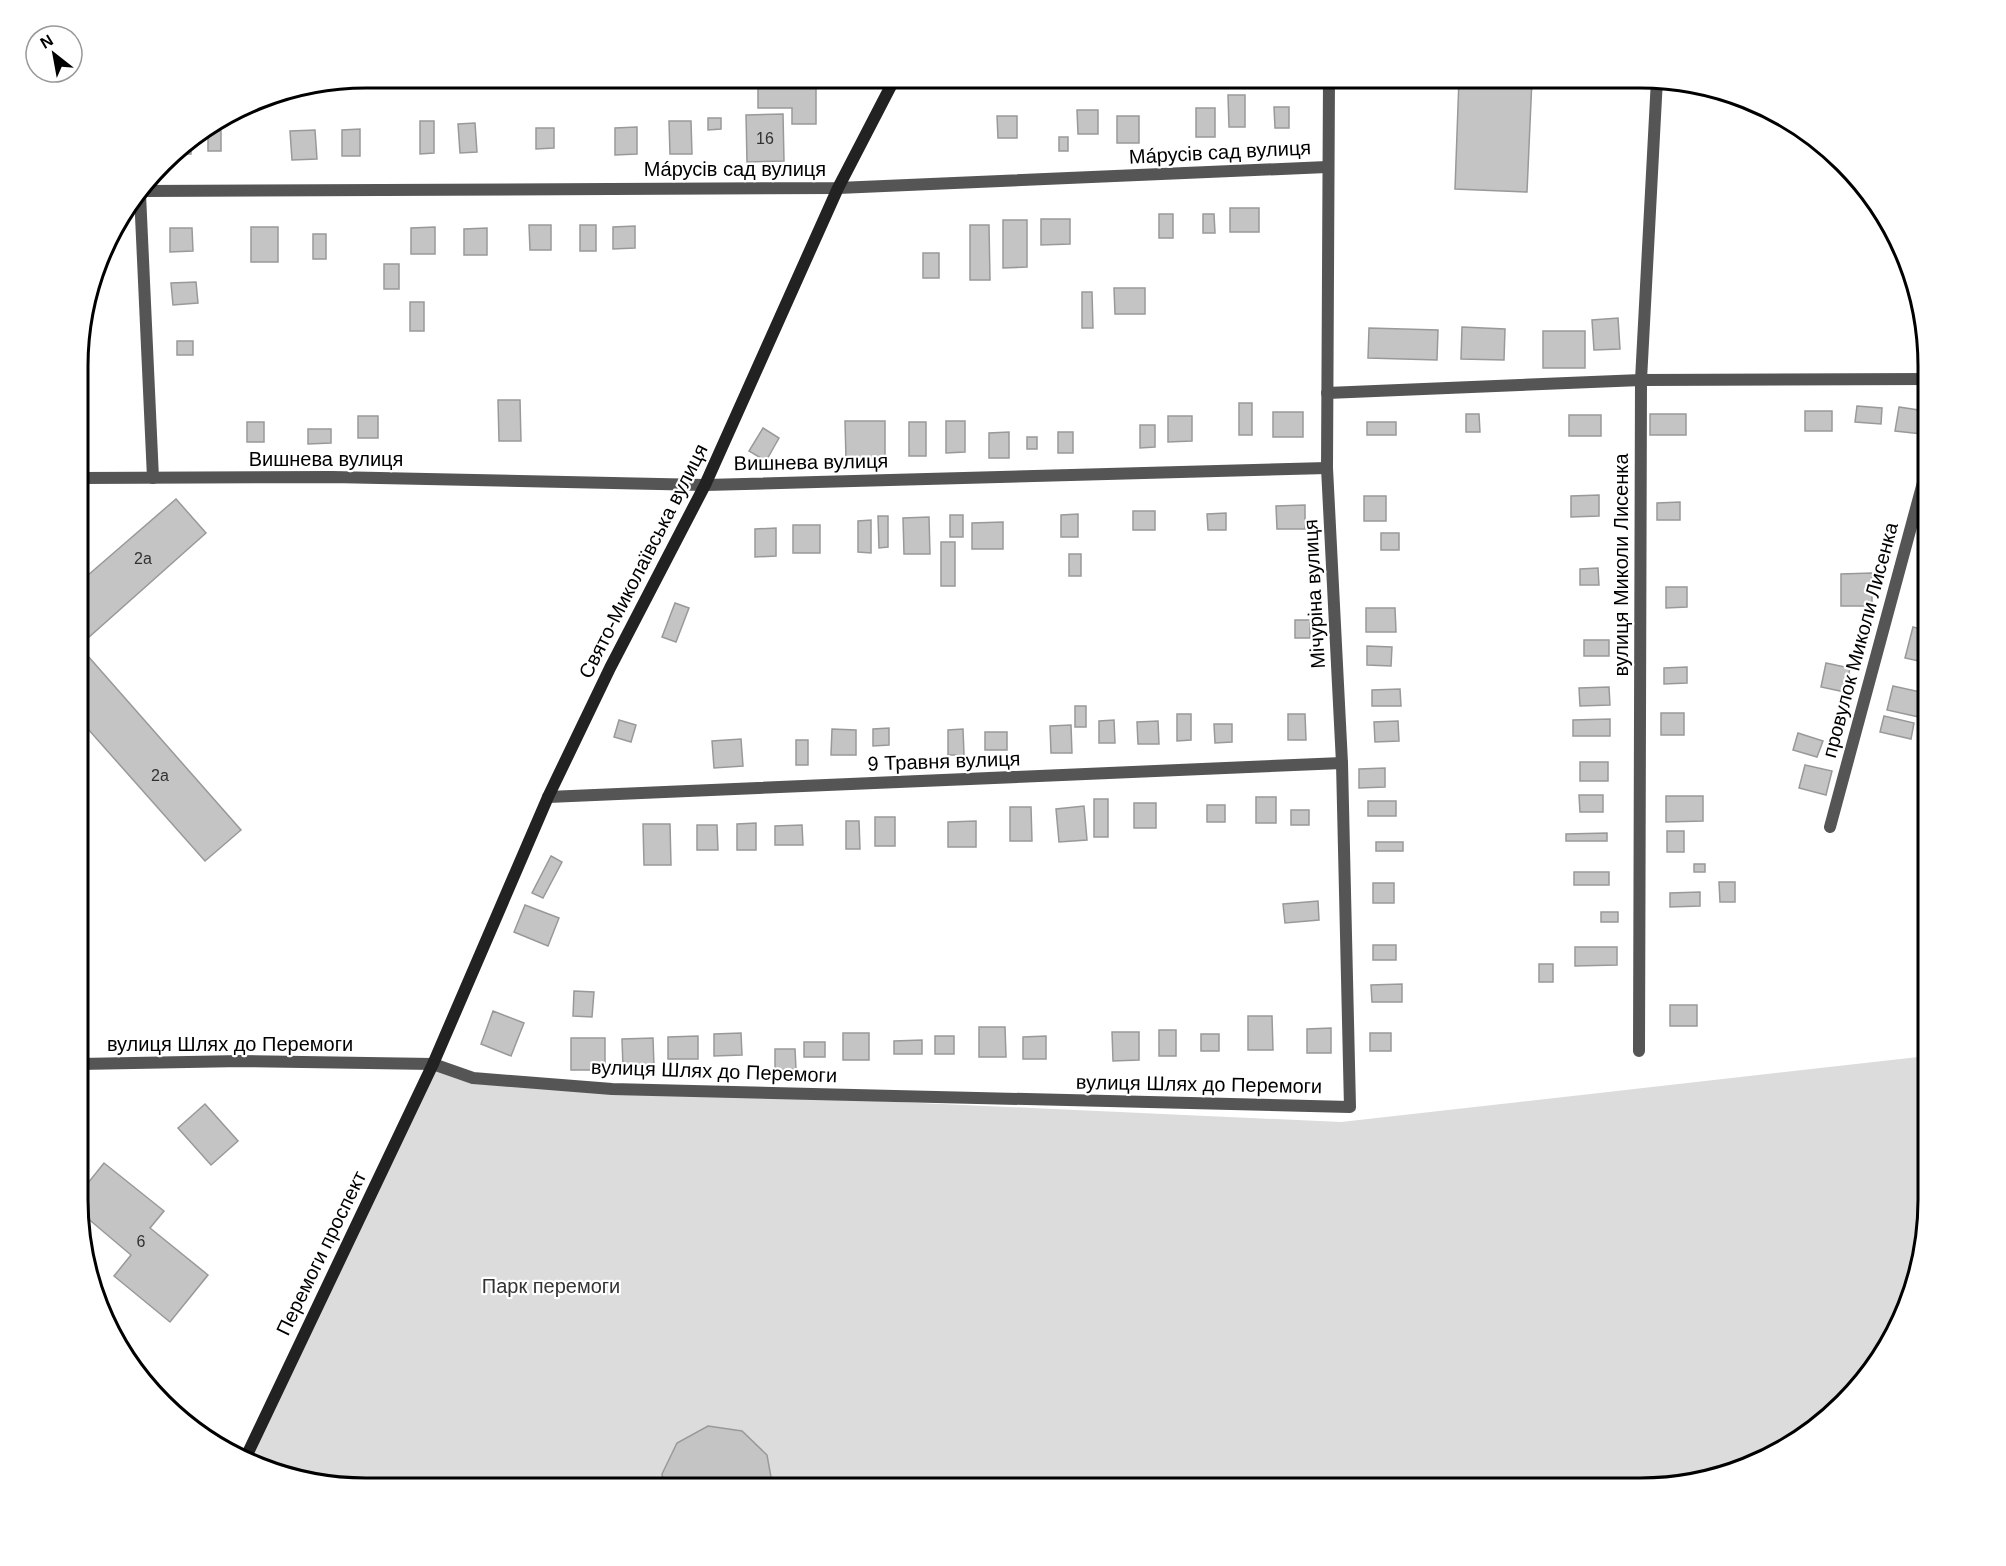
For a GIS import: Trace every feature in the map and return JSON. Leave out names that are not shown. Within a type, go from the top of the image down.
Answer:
[{"type":"street","name":"Свято-Миколаївська вулиця","points":[[433,1064],[548,797],[610,668],[705,485],[838,188],[890,88]]},
{"type":"street","name":"Мічуріна вулиця","points":[[1329,88],[1327,468],[1342,764],[1350,1107]]},
{"type":"street","name":"вулиця Миколи Лисенка","points":[[1639,1051],[1641,380],[1656,89]]},
{"type":"street","name":"Мáрусів сад вулиця","points":[[152,190],[838,188],[1328,166]]},
{"type":"street","points":[[140,205],[153,478]]},
{"type":"street","points":[[1327,393],[1641,380],[1918,379]]},
{"type":"street","name":"Вишнева вулиця","points":[[88,478],[332,477],[705,485],[1327,468]]},
{"type":"street","name":"провулок Миколи Лисенка","points":[[1830,827],[1918,501]]},
{"type":"street","name":"9 Травня вулиця","points":[[548,797],[1342,764]]},
{"type":"street","name":"вулиця Шлях до Перемоги","points":[[88,1064],[242,1061],[433,1064],[473,1078],[612,1089],[1350,1107]]},
{"type":"street","name":"Перемоги проспект","points":[[248,1451],[433,1064]]},
{"type":"green space","name":"Парк перемоги","points":[[1918,1057],[1918,1200],[1915,1236],[1908,1272],[1889,1323],[1871,1354],[1849,1383],[1823,1409],[1794,1431],[1763,1449],[1712,1468],[1658,1477],[366,1478],[330,1475],[294,1468],[249,1451],[433,1064],[473,1078],[612,1089],[1341,1122]]},
{"type":"building","points":[[758,88],[816,88],[816,124],[792,124],[792,108],[758,108]]},
{"type":"building","points":[[1459,88],[1532,88],[1527,192],[1455,189]]},
{"type":"building","points":[[1228,95],[1245,95],[1245,127],[1229,127]]},
{"type":"building","points":[[1274,107],[1289,107],[1289,128],[1275,128]]},
{"type":"building","points":[[1196,108],[1215,108],[1215,137],[1196,137]]},
{"type":"building","points":[[1077,110],[1098,110],[1098,134],[1078,134]]},
{"type":"building","points":[[783,114],[784,161],[747,162],[746,115]]},
{"type":"building","points":[[997,116],[1017,116],[1017,138],[998,138]]},
{"type":"building","points":[[1117,116],[1139,116],[1139,143],[1117,143]]},
{"type":"building","points":[[708,118],[721,118],[721,129],[708,130]]},
{"type":"building","points":[[420,121],[434,121],[434,153],[420,154]]},
{"type":"building","points":[[669,121],[691,121],[692,154],[670,154]]},
{"type":"building","points":[[475,123],[477,152],[460,153],[458,124]]},
{"type":"building","points":[[637,127],[637,154],[615,155],[615,128]]},
{"type":"building","points":[[536,128],[554,128],[554,148],[536,149]]},
{"type":"building","points":[[360,129],[360,156],[342,156],[342,130]]},
{"type":"building","points":[[315,130],[317,159],[292,160],[290,131]]},
{"type":"building","points":[[221,131],[221,151],[208,151],[208,138]]},
{"type":"building","points":[[1059,137],[1068,137],[1068,151],[1059,151]]},
{"type":"building","points":[[1230,208],[1259,208],[1259,232],[1230,232]]},
{"type":"building","points":[[1159,214],[1173,214],[1173,238],[1159,238]]},
{"type":"building","points":[[1203,214],[1214,214],[1215,233],[1203,233]]},
{"type":"building","points":[[1041,219],[1070,219],[1070,244],[1041,245]]},
{"type":"building","points":[[1003,220],[1027,220],[1027,267],[1003,268]]},
{"type":"building","points":[[529,225],[551,225],[551,250],[530,250]]},
{"type":"building","points":[[580,225],[596,225],[596,251],[580,251]]},
{"type":"building","points":[[970,225],[989,225],[990,280],[970,280]]},
{"type":"building","points":[[635,226],[635,248],[613,249],[613,227]]},
{"type":"building","points":[[251,227],[278,227],[278,262],[251,262]]},
{"type":"building","points":[[435,227],[435,254],[411,254],[411,228]]},
{"type":"building","points":[[170,228],[192,228],[193,251],[170,252]]},
{"type":"building","points":[[487,228],[487,255],[464,255],[464,229]]},
{"type":"building","points":[[313,234],[326,234],[326,259],[313,259]]},
{"type":"building","points":[[923,253],[939,253],[939,278],[923,278]]},
{"type":"building","points":[[384,264],[399,264],[399,289],[384,289]]},
{"type":"building","points":[[196,282],[198,303],[173,305],[171,283]]},
{"type":"building","points":[[1114,288],[1145,288],[1145,314],[1115,314]]},
{"type":"building","points":[[1082,292],[1092,292],[1093,328],[1082,328]]},
{"type":"building","points":[[410,302],[424,302],[424,331],[410,331]]},
{"type":"building","points":[[1618,318],[1620,349],[1594,350],[1592,320]]},
{"type":"building","points":[[1462,327],[1505,329],[1504,360],[1461,359]]},
{"type":"building","points":[[1369,328],[1438,330],[1437,360],[1368,358]]},
{"type":"building","points":[[1543,331],[1585,331],[1585,368],[1543,368]]},
{"type":"building","points":[[177,341],[193,341],[193,355],[177,355]]},
{"type":"building","points":[[498,400],[520,400],[521,441],[499,441]]},
{"type":"building","points":[[1239,403],[1252,403],[1252,435],[1239,435]]},
{"type":"building","points":[[1857,406],[1882,408],[1881,424],[1855,422]]},
{"type":"building","points":[[1899,407],[1918,410],[1918,434],[1895,431]]},
{"type":"building","points":[[1805,411],[1832,411],[1832,431],[1805,431]]},
{"type":"building","points":[[1273,412],[1303,412],[1303,437],[1273,437]]},
{"type":"building","points":[[1466,414],[1479,414],[1480,432],[1466,432]]},
{"type":"building","points":[[1650,414],[1686,414],[1686,435],[1650,435]]},
{"type":"building","points":[[1569,415],[1601,415],[1601,436],[1569,436]]},
{"type":"building","points":[[358,416],[378,416],[378,438],[358,438]]},
{"type":"building","points":[[1168,416],[1192,416],[1192,441],[1168,442]]},
{"type":"building","points":[[845,421],[885,421],[885,458],[846,459]]},
{"type":"building","points":[[946,421],[965,421],[965,452],[946,453]]},
{"type":"building","points":[[247,422],[264,422],[264,442],[247,442]]},
{"type":"building","points":[[909,422],[926,422],[926,456],[909,456]]},
{"type":"building","points":[[1367,422],[1396,422],[1396,435],[1367,435]]},
{"type":"building","points":[[1140,425],[1155,425],[1155,447],[1140,448]]},
{"type":"building","points":[[763,428],[779,438],[766,461],[749,451]]},
{"type":"building","points":[[308,429],[331,429],[331,443],[308,444]]},
{"type":"building","points":[[1009,432],[1009,458],[989,458],[989,433]]},
{"type":"building","points":[[1058,432],[1073,432],[1073,453],[1058,453]]},
{"type":"building","points":[[1027,437],[1037,437],[1037,449],[1027,449]]},
{"type":"building","points":[[1599,495],[1599,516],[1571,517],[1571,496]]},
{"type":"building","points":[[1364,496],[1386,496],[1386,521],[1364,521]]},
{"type":"building","points":[[176,499],[206,533],[88,638],[88,575]]},
{"type":"building","points":[[1680,502],[1680,520],[1657,520],[1657,503]]},
{"type":"building","points":[[1305,505],[1305,529],[1277,529],[1276,506]]},
{"type":"building","points":[[1133,511],[1155,511],[1155,530],[1133,530]]},
{"type":"building","points":[[1226,513],[1226,530],[1208,530],[1207,514]]},
{"type":"building","points":[[1078,514],[1078,537],[1061,537],[1061,515]]},
{"type":"building","points":[[950,515],[963,515],[963,537],[950,537]]},
{"type":"building","points":[[878,516],[888,516],[888,547],[879,548]]},
{"type":"building","points":[[929,517],[930,554],[904,554],[903,518]]},
{"type":"building","points":[[871,520],[871,553],[858,552],[858,521]]},
{"type":"building","points":[[1003,522],[1003,549],[972,549],[972,523]]},
{"type":"building","points":[[793,525],[820,525],[820,553],[793,553]]},
{"type":"building","points":[[776,528],[776,556],[755,557],[755,529]]},
{"type":"building","points":[[1381,533],[1399,533],[1399,550],[1381,550]]},
{"type":"building","points":[[941,542],[955,542],[955,586],[941,586]]},
{"type":"building","points":[[1069,554],[1081,554],[1081,576],[1069,576]]},
{"type":"building","points":[[1598,568],[1599,585],[1580,585],[1580,569]]},
{"type":"building","points":[[1872,573],[1872,606],[1841,606],[1841,574]]},
{"type":"building","points":[[1666,587],[1687,587],[1687,607],[1666,608]]},
{"type":"building","points":[[675,603],[689,608],[676,642],[662,637]]},
{"type":"building","points":[[1366,608],[1395,608],[1396,632],[1366,632]]},
{"type":"building","points":[[1295,620],[1310,620],[1310,638],[1295,638]]},
{"type":"building","points":[[1913,627],[1918,628],[1918,661],[1905,658]]},
{"type":"building","points":[[1584,640],[1609,640],[1609,656],[1584,656]]},
{"type":"building","points":[[1367,646],[1392,647],[1391,666],[1367,665]]},
{"type":"building","points":[[88,656],[241,830],[205,861],[88,729]]},
{"type":"building","points":[[1826,663],[1850,668],[1845,692],[1821,687]]},
{"type":"building","points":[[1687,667],[1687,683],[1664,684],[1664,668]]},
{"type":"building","points":[[1893,686],[1918,691],[1918,717],[1887,710]]},
{"type":"building","points":[[1609,687],[1610,705],[1580,706],[1579,688]]},
{"type":"building","points":[[1400,689],[1401,706],[1372,706],[1372,690]]},
{"type":"building","points":[[1075,706],[1086,706],[1086,727],[1075,727]]},
{"type":"building","points":[[1661,713],[1684,713],[1684,735],[1661,735]]},
{"type":"building","points":[[1177,714],[1191,714],[1191,740],[1177,741]]},
{"type":"building","points":[[1288,714],[1305,714],[1306,740],[1288,740]]},
{"type":"building","points":[[1884,716],[1914,723],[1911,739],[1880,732]]},
{"type":"building","points":[[1610,719],[1610,736],[1573,736],[1573,720]]},
{"type":"building","points":[[619,720],[636,725],[631,742],[614,737]]},
{"type":"building","points":[[1114,720],[1115,743],[1099,743],[1099,721]]},
{"type":"building","points":[[1158,721],[1159,744],[1138,744],[1137,722]]},
{"type":"building","points":[[1398,721],[1399,741],[1375,742],[1374,722]]},
{"type":"building","points":[[1214,724],[1232,724],[1232,742],[1215,743]]},
{"type":"building","points":[[1071,725],[1072,753],[1051,753],[1050,726]]},
{"type":"building","points":[[889,728],[889,745],[873,746],[873,729]]},
{"type":"building","points":[[832,729],[856,730],[856,755],[831,755]]},
{"type":"building","points":[[963,729],[964,755],[948,755],[948,730]]},
{"type":"building","points":[[985,732],[1007,732],[1007,750],[985,750]]},
{"type":"building","points":[[1798,733],[1823,741],[1817,757],[1793,750]]},
{"type":"building","points":[[741,739],[743,766],[714,768],[712,741]]},
{"type":"building","points":[[796,740],[808,740],[808,765],[796,765]]},
{"type":"building","points":[[1580,762],[1608,762],[1608,781],[1580,781]]},
{"type":"building","points":[[1805,765],[1832,771],[1826,795],[1799,788]]},
{"type":"building","points":[[1385,768],[1385,787],[1359,788],[1359,769]]},
{"type":"building","points":[[1579,795],[1603,795],[1603,812],[1580,812]]},
{"type":"building","points":[[1666,796],[1703,796],[1703,821],[1666,822]]},
{"type":"building","points":[[1256,797],[1276,797],[1276,823],[1256,823]]},
{"type":"building","points":[[1094,799],[1108,799],[1108,837],[1094,837]]},
{"type":"building","points":[[1368,801],[1396,801],[1396,816],[1368,816]]},
{"type":"building","points":[[1134,803],[1156,803],[1156,828],[1134,828]]},
{"type":"building","points":[[1207,805],[1225,805],[1225,822],[1207,822]]},
{"type":"building","points":[[1084,806],[1087,840],[1059,842],[1056,809]]},
{"type":"building","points":[[1010,807],[1031,807],[1032,841],[1010,841]]},
{"type":"building","points":[[1291,810],[1309,810],[1309,825],[1291,825]]},
{"type":"building","points":[[875,817],[895,817],[895,846],[875,846]]},
{"type":"building","points":[[846,821],[859,821],[860,849],[846,849]]},
{"type":"building","points":[[976,821],[976,847],[948,847],[948,822]]},
{"type":"building","points":[[756,823],[756,850],[737,850],[737,824]]},
{"type":"building","points":[[643,824],[670,824],[671,865],[644,865]]},
{"type":"building","points":[[697,825],[717,825],[718,850],[697,850]]},
{"type":"building","points":[[802,825],[803,845],[775,845],[775,826]]},
{"type":"building","points":[[1667,831],[1684,831],[1684,852],[1667,852]]},
{"type":"building","points":[[1607,833],[1607,841],[1566,841],[1566,834]]},
{"type":"building","points":[[1376,842],[1403,842],[1403,851],[1376,851]]},
{"type":"building","points":[[551,856],[562,862],[543,898],[532,893]]},
{"type":"building","points":[[1694,864],[1705,864],[1705,872],[1694,872]]},
{"type":"building","points":[[1574,872],[1609,872],[1609,885],[1574,885]]},
{"type":"building","points":[[1719,882],[1735,882],[1735,902],[1720,902]]},
{"type":"building","points":[[1373,883],[1394,883],[1394,903],[1373,903]]},
{"type":"building","points":[[1700,892],[1700,906],[1670,907],[1670,893]]},
{"type":"building","points":[[1318,901],[1319,920],[1285,923],[1283,904]]},
{"type":"building","points":[[525,905],[559,918],[548,946],[514,932]]},
{"type":"building","points":[[1601,912],[1618,912],[1618,922],[1601,922]]},
{"type":"building","points":[[1373,945],[1396,945],[1396,960],[1373,960]]},
{"type":"building","points":[[1575,947],[1617,947],[1617,965],[1575,966]]},
{"type":"building","points":[[1539,964],[1553,964],[1553,982],[1539,982]]},
{"type":"building","points":[[1402,984],[1402,1002],[1372,1002],[1371,985]]},
{"type":"building","points":[[574,991],[594,992],[592,1017],[573,1016]]},
{"type":"building","points":[[1670,1005],[1697,1005],[1697,1026],[1670,1026]]},
{"type":"building","points":[[493,1011],[524,1023],[511,1056],[481,1044]]},
{"type":"building","points":[[1248,1016],[1272,1016],[1273,1050],[1248,1050]]},
{"type":"building","points":[[979,1027],[1005,1027],[1006,1057],[979,1057]]},
{"type":"building","points":[[1331,1028],[1331,1053],[1307,1053],[1307,1029]]},
{"type":"building","points":[[1159,1030],[1176,1030],[1176,1056],[1159,1056]]},
{"type":"building","points":[[1112,1032],[1139,1032],[1139,1060],[1113,1061]]},
{"type":"building","points":[[741,1033],[742,1055],[714,1056],[714,1034]]},
{"type":"building","points":[[843,1033],[869,1033],[869,1060],[843,1060]]},
{"type":"building","points":[[1370,1033],[1391,1033],[1391,1051],[1370,1051]]},
{"type":"building","points":[[1201,1034],[1219,1034],[1219,1051],[1201,1051]]},
{"type":"building","points":[[698,1036],[698,1059],[668,1059],[668,1037]]},
{"type":"building","points":[[935,1036],[954,1036],[954,1054],[935,1054]]},
{"type":"building","points":[[1046,1036],[1046,1059],[1023,1059],[1023,1037]]},
{"type":"building","points":[[571,1038],[605,1038],[605,1070],[571,1070]]},
{"type":"building","points":[[653,1038],[654,1066],[623,1067],[622,1039]]},
{"type":"building","points":[[922,1040],[922,1054],[894,1054],[894,1041]]},
{"type":"building","points":[[804,1042],[825,1042],[825,1057],[804,1057]]},
{"type":"building","points":[[775,1049],[795,1049],[796,1069],[775,1070]]},
{"type":"building","points":[[205,1104],[238,1141],[211,1165],[178,1128]]},
{"type":"building","points":[[104,1163],[164,1211],[150,1228],[208,1275],[170,1322],[114,1276],[131,1255],[89,1220],[88,1183]]},
{"type":"building","points":[[708,1426],[742,1431],[767,1455],[771,1478],[663,1478],[662,1474],[677,1443]]}]
